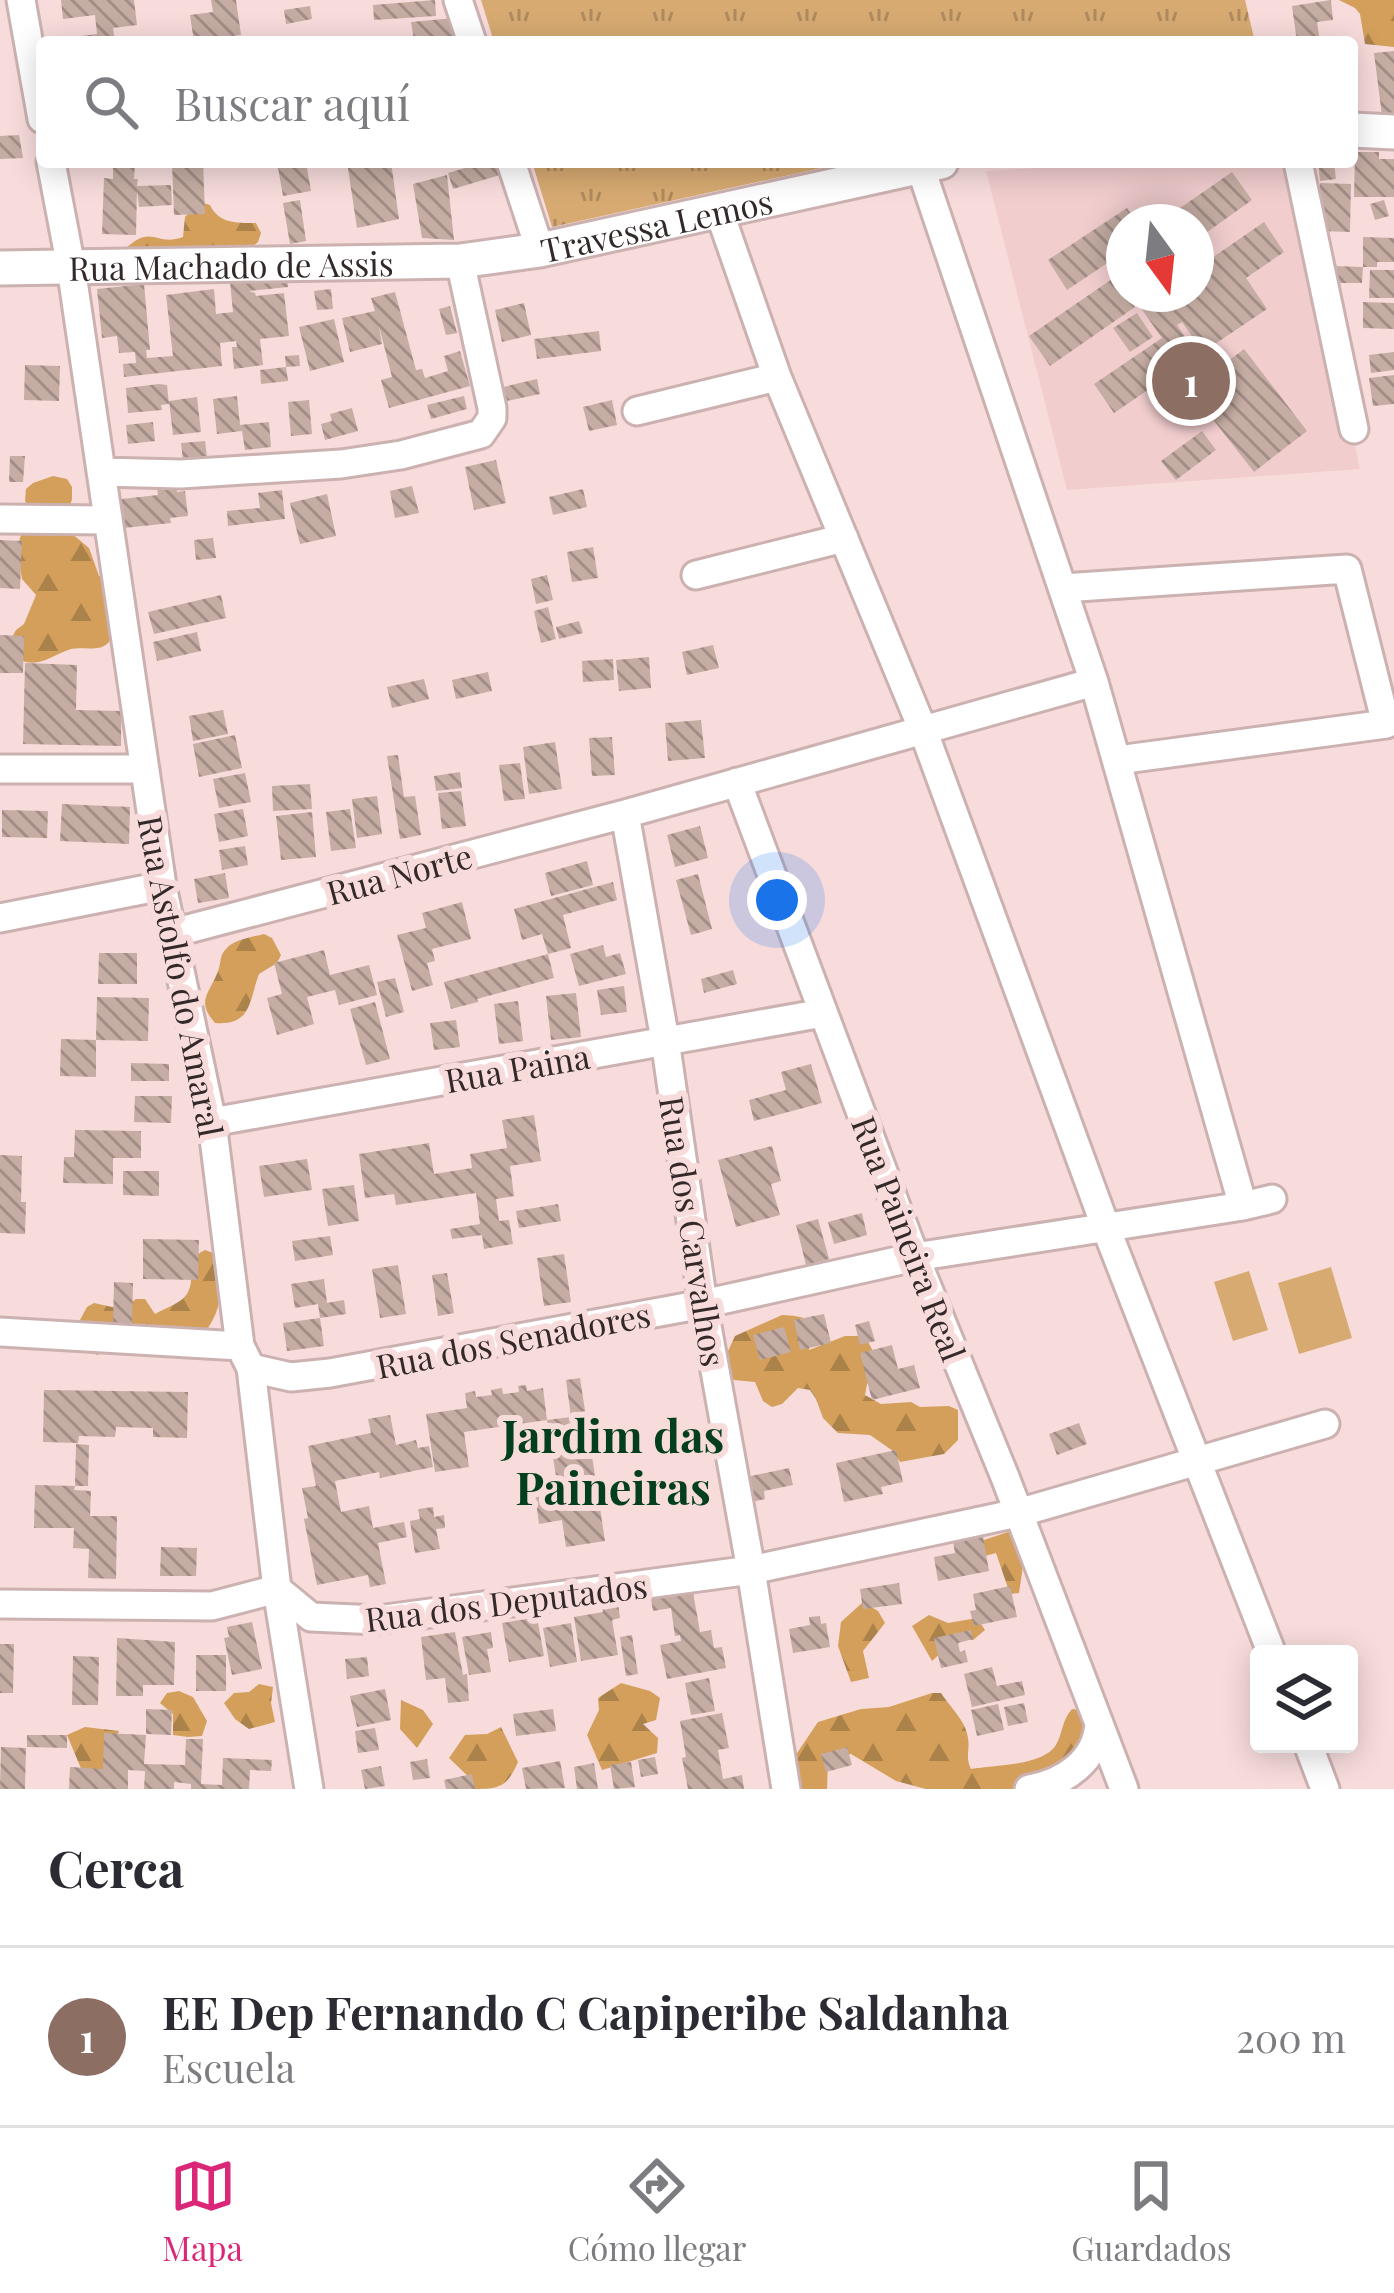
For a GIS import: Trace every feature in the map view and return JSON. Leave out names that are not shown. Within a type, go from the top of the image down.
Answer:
[{"type":"street","points":[[458,0],[470,36]]},
{"type":"street","points":[[15,16],[36,95]]},
{"type":"street","points":[[1358,130],[1394,131]]},
{"type":"street","name":"Rua Astolfo do Amaral","points":[[52,168],[71,267],[162,886],[212,1122],[309,1789]]},
{"type":"street","points":[[514,168],[540,250]]},
{"type":"street","name":"Travessa Lemos","points":[[460,261],[540,250],[913,168]]},
{"type":"street","points":[[932,168],[1118,760],[1243,1206]]},
{"type":"street","points":[[1299,168],[1354,429]]},
{"type":"street","points":[[719,211],[777,377],[923,730],[1106,1228],[1269,1645]]},
{"type":"street","points":[[101,472],[181,473],[341,464],[401,455],[481,434],[492,418],[492,408],[460,261]]},
{"type":"street","name":"Rua Machado de Assis","points":[[0,268],[460,261]]},
{"type":"street","points":[[637,411],[777,377]]},
{"type":"street","points":[[0,518],[108,520]]},
{"type":"street","points":[[696,575],[844,538]]},
{"type":"street","points":[[1063,588],[1347,569],[1386,724],[1118,760]]},
{"type":"street","points":[[625,814],[1094,682]]},
{"type":"street","points":[[0,769],[145,769]]},
{"type":"street","name":"Rua Paineira Real","points":[[736,782],[915,1257],[1124,1789]]},
{"type":"street","name":"Rua Norte","points":[[173,932],[625,814]]},
{"type":"street","name":"Rua dos Carvalhos","points":[[625,814],[786,1789]]},
{"type":"street","points":[[0,918],[162,886]]},
{"type":"street","name":"Rua Paina","points":[[212,1122],[823,1013]]},
{"type":"street","name":"Rua dos Senadores","points":[[0,1332],[246,1356],[291,1377],[330,1373],[703,1304],[915,1257],[1272,1198]]},
{"type":"street","name":"Rua dos Deputados","points":[[277,1588],[311,1617],[379,1620],[751,1570],[1018,1514],[1325,1424]]},
{"type":"street","points":[[0,1604],[212,1606],[277,1588]]},
{"type":"street","points":[[1040,1787],[1087,1757],[1098,1741],[1099,1723]]},
{"type":"street","points":[[1311,1753],[1325,1789]]},
{"type":"shaded area","points":[[1298,168],[1360,469],[1067,490],[986,171]]},
{"type":"green space","points":[[481,0],[1245,0],[1254,36],[492,36]]},
{"type":"green space","points":[[1339,0],[1394,0],[1394,47],[1365,44],[1360,14]]},
{"type":"green space","points":[[534,168],[822,168],[552,227]]},
{"type":"green space","points":[[200,202],[224,219],[256,223],[261,233],[258,242],[172,279],[142,284],[128,279],[118,256],[139,239],[183,237],[185,217]]},
{"type":"green space","points":[[53,476],[67,479],[72,487],[65,528],[89,548],[99,576],[108,577],[113,629],[109,641],[100,647],[71,649],[25,662],[17,659],[11,639],[24,624],[36,595],[22,579],[17,549],[28,510],[26,489]]},
{"type":"green space","points":[[264,934],[272,938],[281,955],[277,963],[259,974],[243,1016],[215,1023],[205,1001],[223,954],[233,943]]},
{"type":"green space","points":[[205,1250],[213,1253],[219,1299],[199,1342],[125,1346],[97,1355],[81,1347],[74,1331],[87,1307],[94,1303],[121,1309],[145,1299],[155,1314],[186,1296],[193,1259]]},
{"type":"green space","points":[[1331,1267],[1352,1338],[1299,1354],[1278,1283]]},
{"type":"green space","points":[[1249,1271],[1268,1330],[1233,1341],[1214,1282]]},
{"type":"green space","points":[[782,1315],[809,1322],[809,1350],[845,1336],[865,1336],[883,1370],[867,1384],[865,1395],[881,1404],[911,1402],[958,1410],[958,1440],[944,1454],[900,1462],[870,1435],[838,1433],[823,1418],[810,1390],[798,1388],[772,1407],[763,1401],[755,1382],[734,1380],[722,1364],[735,1336]]},
{"type":"green space","points":[[1008,1532],[1027,1539],[1019,1593],[1010,1594],[996,1553],[985,1556],[978,1542]]},
{"type":"green space","points":[[863,1602],[878,1611],[885,1623],[863,1651],[869,1678],[851,1682],[838,1646],[841,1622]]},
{"type":"green space","points":[[929,1615],[948,1623],[977,1618],[985,1630],[973,1640],[955,1640],[932,1661],[912,1626]]},
{"type":"green space","points":[[621,1683],[660,1698],[656,1720],[643,1724],[658,1738],[657,1753],[602,1770],[587,1735],[599,1710],[598,1698]]},
{"type":"green space","points":[[259,1684],[273,1687],[275,1722],[249,1729],[224,1703],[234,1693],[249,1692]]},
{"type":"green space","points":[[179,1691],[193,1697],[207,1721],[202,1736],[173,1735],[173,1714],[160,1703],[167,1693]]},
{"type":"green space","points":[[941,1693],[964,1726],[971,1769],[1029,1761],[1050,1752],[1072,1709],[1081,1710],[1082,1743],[1052,1789],[926,1789],[896,1781],[851,1754],[828,1762],[827,1789],[788,1789],[789,1765],[818,1722]]},
{"type":"green space","points":[[401,1700],[423,1710],[433,1724],[417,1748],[400,1729]]},
{"type":"green space","points":[[85,1727],[119,1731],[102,1775],[85,1778],[67,1735]]},
{"type":"green space","points":[[501,1727],[518,1762],[502,1785],[473,1789],[473,1781],[449,1758],[465,1735],[487,1734]]},
{"type":"building","points":[[61,0],[134,0],[137,25],[113,28],[114,36],[81,36],[97,34],[95,15],[63,19]]},
{"type":"building","points":[[211,0],[236,0],[241,35],[193,36],[190,15],[213,12]]},
{"type":"building","points":[[435,0],[436,16],[374,20],[373,5]]},
{"type":"building","points":[[1331,0],[1333,20],[1317,22],[1319,36],[1296,36],[1292,6]]},
{"type":"building","points":[[310,6],[312,19],[286,24],[284,10]]},
{"type":"building","points":[[454,18],[456,36],[413,36],[411,22]]},
{"type":"building","points":[[1394,51],[1394,115],[1382,116],[1374,53]]},
{"type":"building","points":[[19,135],[23,158],[0,159],[0,136]]},
{"type":"building","points":[[1358,152],[1379,152],[1379,159],[1394,159],[1394,197],[1354,197]]},
{"type":"building","points":[[113,168],[135,168],[137,186],[171,185],[172,205],[139,207],[137,190],[136,235],[102,234],[104,178],[113,179]]},
{"type":"building","points":[[172,168],[203,168],[205,214],[174,215]]},
{"type":"building","points":[[278,168],[307,168],[311,191],[283,196]]},
{"type":"building","points":[[348,168],[392,168],[399,219],[357,228]]},
{"type":"building","points":[[498,168],[500,175],[453,189],[448,173]]},
{"type":"building","points":[[1319,168],[1335,168],[1336,179],[1320,181]]},
{"type":"building","points":[[1232,172],[1252,200],[1214,227],[1214,204],[1186,204]]},
{"type":"building","points":[[447,175],[454,240],[422,238],[413,184]]},
{"type":"building","points":[[1320,183],[1351,184],[1350,232],[1319,231]]},
{"type":"building","points":[[300,200],[306,241],[290,244],[283,203]]},
{"type":"building","points":[[1384,200],[1389,216],[1375,220],[1370,204]]},
{"type":"building","points":[[1106,222],[1106,264],[1067,290],[1048,260]]},
{"type":"building","points":[[1264,222],[1284,252],[1246,278],[1267,309],[1203,352],[1182,322],[1177,325],[1198,356],[1114,413],[1094,384],[1162,338],[1144,312],[1214,312],[1214,257]]},
{"type":"building","points":[[1363,237],[1394,238],[1394,262],[1363,267]]},
{"type":"building","points":[[1334,266],[1363,267],[1362,283],[1334,283]]},
{"type":"building","points":[[1370,270],[1394,270],[1394,298],[1369,298]]},
{"type":"building","points":[[287,276],[288,287],[249,291],[256,296],[284,293],[289,336],[260,339],[263,365],[234,369],[236,341],[220,343],[222,366],[124,377],[123,364],[136,363],[135,352],[119,353],[117,336],[102,338],[97,289],[144,284],[147,358],[173,356],[166,295],[214,289],[216,314],[233,312],[230,282]]},
{"type":"building","points":[[1106,283],[1106,312],[1128,312],[1050,366],[1029,336]]},
{"type":"building","points":[[331,289],[333,309],[317,310],[314,291]]},
{"type":"building","points":[[395,292],[416,370],[422,369],[425,378],[448,371],[444,356],[460,351],[470,386],[389,408],[381,380],[392,377],[379,326],[382,344],[350,352],[342,318],[375,311],[371,298]]},
{"type":"building","points":[[1363,302],[1394,303],[1394,329],[1363,328]]},
{"type":"building","points":[[524,303],[531,335],[502,342],[495,310]]},
{"type":"building","points":[[450,306],[457,333],[446,335],[439,309]]},
{"type":"building","points":[[1137,313],[1153,337],[1130,352],[1113,328]]},
{"type":"building","points":[[334,319],[344,362],[310,371],[299,327]]},
{"type":"building","points":[[599,331],[601,351],[537,359],[534,339]]},
{"type":"building","points":[[1244,349],[1307,431],[1254,472],[1190,390]]},
{"type":"building","points":[[1394,352],[1394,370],[1371,373],[1369,355]]},
{"type":"building","points":[[299,355],[300,366],[286,367],[285,356]]},
{"type":"building","points":[[25,365],[60,366],[59,401],[24,400]]},
{"type":"building","points":[[286,367],[288,381],[261,384],[260,370]]},
{"type":"building","points":[[1394,375],[1394,404],[1373,406],[1369,378]]},
{"type":"building","points":[[537,379],[540,394],[502,402],[499,388]]},
{"type":"building","points":[[167,385],[169,404],[161,405],[162,410],[128,413],[126,388]]},
{"type":"building","points":[[237,396],[240,425],[269,422],[271,447],[245,450],[242,431],[217,434],[213,399]]},
{"type":"building","points":[[464,396],[467,409],[431,419],[427,405]]},
{"type":"building","points":[[197,397],[201,432],[173,435],[169,401]]},
{"type":"building","points":[[309,400],[312,434],[291,436],[288,402]]},
{"type":"building","points":[[612,400],[617,425],[589,431],[583,407]]},
{"type":"building","points":[[352,408],[358,431],[325,440],[321,424],[332,421],[330,414]]},
{"type":"building","points":[[153,422],[155,441],[128,444],[126,425]]},
{"type":"building","points":[[1202,431],[1216,450],[1176,480],[1161,461]]},
{"type":"building","points":[[205,441],[207,457],[183,460],[181,443]]},
{"type":"building","points":[[10,456],[25,456],[23,482],[9,482]]},
{"type":"building","points":[[496,460],[506,503],[474,510],[465,467]]},
{"type":"building","points":[[176,484],[177,492],[185,491],[188,516],[170,518],[171,523],[124,528],[121,499],[158,495],[157,487]]},
{"type":"building","points":[[412,486],[419,513],[395,518],[390,491]]},
{"type":"building","points":[[583,489],[587,507],[553,515],[549,497]]},
{"type":"building","points":[[282,490],[285,519],[228,526],[227,511],[260,508],[258,493]]},
{"type":"building","points":[[327,494],[336,536],[300,544],[290,503]]},
{"type":"building","points":[[213,538],[216,558],[196,560],[194,540]]},
{"type":"building","points":[[0,540],[22,541],[20,589],[0,588]]},
{"type":"building","points":[[593,547],[598,578],[572,582],[567,552]]},
{"type":"building","points":[[547,575],[553,600],[536,604],[531,579]]},
{"type":"building","points":[[221,595],[226,618],[154,634],[148,612]]},
{"type":"building","points":[[548,607],[556,639],[541,643],[534,611]]},
{"type":"building","points":[[579,621],[583,633],[559,639],[556,627]]},
{"type":"building","points":[[197,632],[201,651],[157,661],[153,642]]},
{"type":"building","points":[[0,635],[24,636],[23,673],[0,673]]},
{"type":"building","points":[[713,645],[719,668],[687,675],[682,652]]},
{"type":"building","points":[[649,657],[651,688],[619,691],[616,660]]},
{"type":"building","points":[[613,659],[614,680],[583,682],[582,661]]},
{"type":"building","points":[[25,663],[77,665],[76,710],[121,711],[121,746],[23,744]]},
{"type":"building","points":[[488,672],[492,691],[456,699],[452,680]]},
{"type":"building","points":[[424,679],[429,699],[392,708],[387,687]]},
{"type":"building","points":[[223,710],[228,734],[193,741],[189,716]]},
{"type":"building","points":[[701,720],[705,758],[668,761],[665,723]]},
{"type":"building","points":[[235,735],[242,768],[199,777],[193,744]]},
{"type":"building","points":[[612,737],[615,775],[592,776],[589,738]]},
{"type":"building","points":[[555,742],[562,789],[529,794],[523,747]]},
{"type":"building","points":[[398,755],[404,797],[415,796],[421,835],[400,839],[387,756]]},
{"type":"building","points":[[520,763],[525,799],[504,801],[499,765]]},
{"type":"building","points":[[460,772],[462,788],[436,791],[434,776]]},
{"type":"building","points":[[245,773],[251,802],[219,808],[213,779]]},
{"type":"building","points":[[310,784],[312,809],[273,811],[272,786]]},
{"type":"building","points":[[461,791],[466,826],[442,829],[438,793]]},
{"type":"building","points":[[377,796],[382,834],[357,838],[352,799]]},
{"type":"building","points":[[62,804],[130,807],[129,844],[60,841]]},
{"type":"building","points":[[243,809],[248,836],[219,842],[214,814]]},
{"type":"building","points":[[350,809],[356,848],[331,851],[326,812]]},
{"type":"building","points":[[2,810],[48,811],[47,838],[2,837]]},
{"type":"building","points":[[312,812],[316,857],[281,860],[276,816]]},
{"type":"building","points":[[700,826],[708,858],[675,867],[667,835]]},
{"type":"building","points":[[245,846],[248,865],[222,870],[219,850]]},
{"type":"building","points":[[587,861],[593,885],[551,896],[545,873]]},
{"type":"building","points":[[225,873],[229,898],[198,903],[194,879]]},
{"type":"building","points":[[698,874],[712,929],[691,935],[676,880]]},
{"type":"building","points":[[613,882],[617,900],[563,915],[571,948],[548,954],[542,934],[522,940],[514,909]]},
{"type":"building","points":[[462,902],[471,939],[432,949],[435,961],[427,963],[433,985],[412,991],[397,935],[426,928],[422,913]]},
{"type":"building","points":[[603,945],[606,957],[620,953],[626,974],[579,986],[570,954]]},
{"type":"building","points":[[324,950],[330,975],[369,965],[377,995],[339,1005],[335,990],[307,997],[314,1024],[277,1035],[267,998],[282,994],[274,963]]},
{"type":"building","points":[[99,953],[137,953],[137,984],[98,984]]},
{"type":"building","points":[[548,954],[554,978],[451,1009],[444,982]]},
{"type":"building","points":[[733,970],[737,984],[704,993],[701,979]]},
{"type":"building","points":[[395,978],[404,1012],[386,1017],[377,982]]},
{"type":"building","points":[[624,986],[627,1012],[601,1015],[597,990]]},
{"type":"building","points":[[576,993],[581,1037],[551,1040],[546,996]]},
{"type":"building","points":[[97,997],[149,998],[148,1041],[96,1040]]},
{"type":"building","points":[[518,1001],[523,1041],[499,1044],[494,1004]]},
{"type":"building","points":[[375,1002],[390,1059],[366,1065],[350,1009]]},
{"type":"building","points":[[456,1020],[460,1047],[434,1050],[430,1023]]},
{"type":"building","points":[[61,1039],[96,1040],[96,1077],[60,1076]]},
{"type":"building","points":[[131,1063],[169,1064],[169,1081],[131,1081]]},
{"type":"building","points":[[811,1064],[822,1103],[754,1121],[749,1100],[786,1090],[781,1072]]},
{"type":"building","points":[[135,1096],[172,1096],[171,1123],[134,1122]]},
{"type":"building","points":[[534,1115],[541,1161],[510,1166],[514,1196],[496,1199],[499,1221],[509,1220],[513,1244],[484,1249],[482,1235],[452,1239],[450,1229],[480,1224],[476,1193],[396,1205],[394,1194],[365,1198],[359,1154],[429,1143],[434,1174],[472,1168],[470,1154],[507,1148],[502,1120]]},
{"type":"building","points":[[75,1130],[141,1131],[141,1158],[113,1158],[113,1184],[63,1183],[64,1157],[74,1157]]},
{"type":"building","points":[[772,1146],[781,1181],[771,1184],[780,1215],[736,1227],[718,1160]]},
{"type":"building","points":[[0,1155],[22,1156],[25,1234],[0,1233]]},
{"type":"building","points":[[307,1159],[312,1190],[264,1197],[259,1166]]},
{"type":"building","points":[[123,1171],[159,1171],[159,1196],[123,1195]]},
{"type":"building","points":[[354,1185],[359,1221],[328,1226],[322,1189]]},
{"type":"building","points":[[558,1204],[561,1221],[519,1228],[516,1211]]},
{"type":"building","points":[[862,1213],[867,1235],[834,1244],[828,1222]]},
{"type":"building","points":[[818,1219],[829,1259],[806,1265],[796,1225]]},
{"type":"building","points":[[330,1236],[333,1255],[295,1261],[292,1241]]},
{"type":"building","points":[[143,1239],[199,1240],[198,1280],[143,1279]]},
{"type":"building","points":[[564,1254],[571,1302],[544,1306],[537,1258]]},
{"type":"building","points":[[398,1265],[406,1314],[380,1318],[372,1269]]},
{"type":"building","points":[[447,1273],[454,1313],[438,1316],[432,1275]]},
{"type":"building","points":[[324,1279],[327,1303],[344,1300],[346,1314],[320,1318],[318,1304],[295,1308],[291,1284]]},
{"type":"building","points":[[114,1282],[133,1283],[132,1323],[113,1323]]},
{"type":"building","points":[[824,1314],[831,1343],[800,1350],[794,1320]]},
{"type":"building","points":[[320,1318],[324,1346],[287,1351],[283,1323]]},
{"type":"building","points":[[869,1321],[875,1341],[860,1345],[855,1325]]},
{"type":"building","points":[[784,1327],[791,1352],[760,1360],[753,1335]]},
{"type":"building","points":[[892,1345],[898,1369],[914,1365],[920,1388],[872,1400],[860,1353]]},
{"type":"building","points":[[580,1378],[605,1541],[566,1547],[562,1520],[539,1524],[533,1479],[556,1476],[547,1420],[571,1417],[566,1380]]},
{"type":"building","points":[[526,1385],[527,1391],[543,1388],[547,1420],[464,1432],[469,1467],[435,1472],[426,1414],[467,1408],[465,1393],[492,1395],[491,1390],[502,1388],[503,1394],[519,1392],[518,1386]]},
{"type":"building","points":[[44,1390],[188,1392],[187,1438],[153,1437],[153,1428],[116,1427],[115,1437],[43,1442]]},
{"type":"building","points":[[390,1415],[396,1445],[416,1440],[418,1448],[429,1446],[433,1467],[335,1481],[341,1512],[369,1506],[373,1528],[404,1522],[407,1537],[378,1543],[386,1584],[370,1587],[368,1575],[317,1585],[304,1519],[308,1518],[302,1488],[316,1486],[308,1446],[371,1433],[368,1419]]},
{"type":"building","points":[[1079,1423],[1087,1444],[1057,1455],[1049,1434]]},
{"type":"building","points":[[76,1444],[89,1445],[88,1486],[75,1486]]},
{"type":"building","points":[[896,1450],[903,1482],[881,1487],[883,1494],[844,1502],[836,1463]]},
{"type":"building","points":[[789,1468],[793,1485],[764,1491],[765,1499],[751,1502],[746,1477]]},
{"type":"building","points":[[35,1485],[91,1491],[90,1516],[117,1516],[116,1579],[88,1578],[89,1549],[73,1548],[74,1528],[34,1528]]},
{"type":"building","points":[[433,1507],[434,1517],[444,1515],[445,1528],[436,1529],[440,1549],[415,1553],[410,1521],[420,1519],[418,1509]]},
{"type":"building","points":[[983,1536],[989,1571],[938,1581],[934,1557],[955,1553],[953,1541]]},
{"type":"building","points":[[161,1547],[197,1548],[196,1576],[160,1576]]},
{"type":"building","points":[[899,1583],[902,1604],[863,1609],[860,1589]]},
{"type":"building","points":[[1010,1586],[1017,1617],[974,1626],[973,1594]]},
{"type":"building","points":[[693,1592],[700,1632],[711,1630],[714,1648],[722,1647],[726,1668],[667,1679],[660,1645],[681,1641],[680,1635],[675,1636],[671,1608],[653,1611],[651,1599]]},
{"type":"building","points":[[617,1596],[620,1618],[612,1620],[618,1655],[581,1661],[574,1617],[603,1612],[601,1599]]},
{"type":"building","points":[[820,1616],[830,1647],[793,1653],[789,1629],[810,1625],[809,1617]]},
{"type":"building","points":[[537,1617],[544,1656],[509,1662],[502,1623]]},
{"type":"building","points":[[252,1622],[262,1669],[232,1675],[224,1638],[229,1637],[227,1627]]},
{"type":"building","points":[[571,1623],[577,1662],[550,1667],[543,1628]]},
{"type":"building","points":[[971,1630],[973,1639],[958,1643],[968,1662],[941,1668],[934,1638]]},
{"type":"building","points":[[455,1632],[469,1701],[448,1703],[445,1678],[426,1680],[421,1637]]},
{"type":"building","points":[[491,1632],[493,1648],[487,1649],[491,1672],[469,1675],[462,1637]]},
{"type":"building","points":[[632,1635],[638,1674],[626,1676],[620,1637]]},
{"type":"building","points":[[117,1638],[175,1642],[174,1685],[143,1685],[143,1696],[116,1696]]},
{"type":"building","points":[[0,1644],[14,1644],[13,1693],[0,1693]]},
{"type":"building","points":[[196,1655],[226,1655],[226,1691],[196,1691]]},
{"type":"building","points":[[73,1656],[99,1657],[98,1705],[72,1705]]},
{"type":"building","points":[[367,1657],[369,1676],[347,1679],[345,1659]]},
{"type":"building","points":[[992,1667],[997,1686],[1022,1681],[1025,1695],[972,1707],[964,1674]]},
{"type":"building","points":[[709,1678],[715,1711],[691,1715],[685,1683]]},
{"type":"building","points":[[385,1689],[391,1720],[357,1727],[350,1696]]},
{"type":"building","points":[[1024,1703],[1028,1722],[1008,1726],[1004,1707]]},
{"type":"building","points":[[998,1704],[1004,1730],[977,1736],[971,1710]]},
{"type":"building","points":[[146,1709],[172,1710],[171,1735],[146,1734]]},
{"type":"building","points":[[553,1709],[556,1731],[516,1736],[513,1714]]},
{"type":"building","points":[[722,1713],[729,1748],[718,1750],[723,1779],[742,1775],[744,1789],[688,1789],[680,1721]]},
{"type":"building","points":[[375,1728],[379,1750],[358,1753],[355,1731]]},
{"type":"building","points":[[104,1733],[146,1735],[144,1764],[185,1765],[186,1739],[203,1739],[201,1784],[222,1785],[223,1758],[272,1760],[271,1771],[250,1770],[249,1789],[191,1789],[191,1784],[174,1782],[174,1789],[144,1789],[145,1771],[128,1770],[128,1789],[69,1789],[70,1767],[103,1769]]},
{"type":"building","points":[[27,1735],[67,1735],[67,1748],[27,1747]]},
{"type":"building","points":[[1,1747],[26,1748],[25,1789],[0,1789]]},
{"type":"building","points":[[847,1747],[852,1765],[826,1772],[821,1754]]},
{"type":"building","points":[[655,1757],[658,1774],[641,1777],[638,1760]]},
{"type":"building","points":[[427,1759],[430,1778],[413,1780],[410,1762]]},
{"type":"building","points":[[560,1761],[565,1788],[526,1789],[522,1768]]},
{"type":"building","points":[[631,1762],[635,1787],[614,1789],[610,1765]]},
{"type":"building","points":[[594,1763],[598,1789],[577,1789],[574,1767]]},
{"type":"building","points":[[381,1766],[385,1786],[365,1789],[361,1770]]},
{"type":"building","points":[[472,1774],[475,1789],[446,1789],[444,1780]]},
{"type":"place","name":"EE Dep Fernando C Capiperibe Saldanha","points":[[1191,381]]},
{"type":"district","name":"Jardim das Paineiras","points":[[613,1460]]}]
